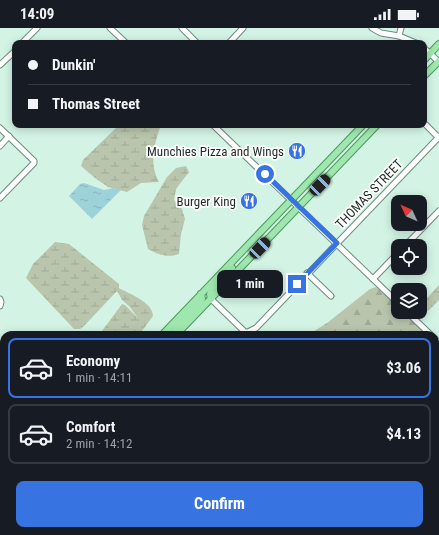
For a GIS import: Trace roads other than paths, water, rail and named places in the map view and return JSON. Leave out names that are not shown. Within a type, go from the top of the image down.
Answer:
[{"type":"main road","points":[[427,57],[439,44]]},
{"type":"main road","points":[[427,73],[439,61]]},
{"type":"main road","points":[[166,331],[360,128]]},
{"type":"main road","points":[[180,331],[374,128]]},
{"type":"main road","points":[[211,299],[210,294],[212,289],[231,270],[238,256]]},
{"type":"main road","points":[[174,331],[200,302],[202,298],[201,294]]},
{"type":"street","points":[[25,40],[37,28]]},
{"type":"street","points":[[110,28],[123,40]]},
{"type":"street","points":[[182,28],[195,40]]},
{"type":"street","points":[[232,40],[243,28]]},
{"type":"street","points":[[372,28],[381,33],[399,36],[409,40]]},
{"type":"street","points":[[399,36],[401,28]]},
{"type":"street","points":[[427,51],[439,61]]},
{"type":"street","points":[[0,66],[12,54]]},
{"type":"street","points":[[427,126],[439,137]]},
{"type":"street","points":[[0,128],[34,161],[34,163],[0,198]]},
{"type":"street","points":[[216,128],[391,296]]},
{"type":"street","points":[[0,146],[9,136]]},
{"type":"street","name":"THOMAS STREET","points":[[250,331],[256,328],[307,273],[439,137]]},
{"type":"street","points":[[412,239],[439,211]]},
{"type":"street","points":[[374,279],[391,261]]},
{"type":"street","points":[[307,273],[331,296]]},
{"type":"street","points":[[0,298],[2,302],[0,306]]},
{"type":"street","name":"THOMAS STREET","points":[[211,299],[241,329],[246,331]]},
{"type":"street","points":[[414,319],[426,331]]},
{"type":"water","points":[[84,183],[104,190],[113,188],[121,190],[92,219],[69,196],[80,184]]},
{"type":"place","name":"Munchies Pizza and Wings","points":[[297,151]]},
{"type":"place","name":"Burger King","points":[[249,201]]}]
